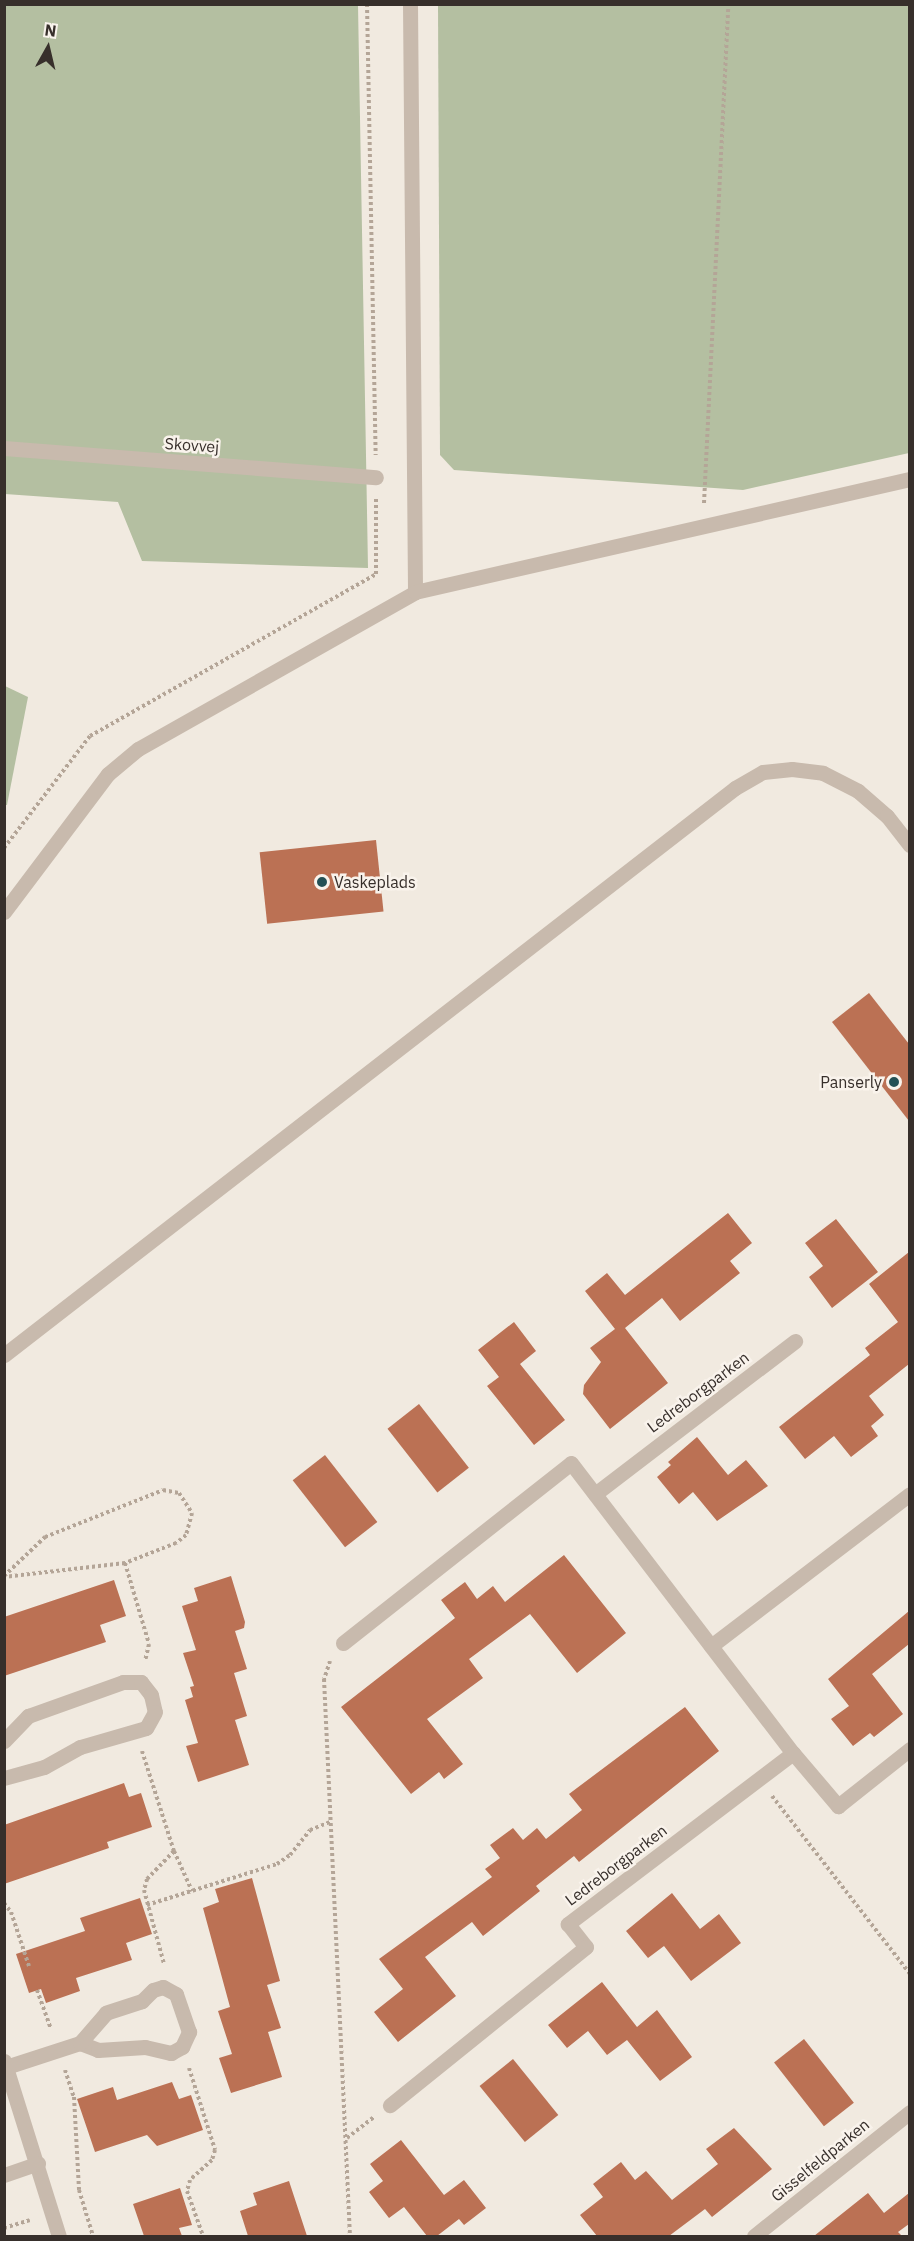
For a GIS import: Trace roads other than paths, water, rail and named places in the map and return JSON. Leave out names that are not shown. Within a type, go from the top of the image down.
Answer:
[{"type":"street","points":[[410,4],[415,592]]},
{"type":"street","name":"Skovvej","points":[[4,448],[376,477]]},
{"type":"street","points":[[4,912],[108,774],[138,749],[415,592],[909,479]]},
{"type":"street","points":[[4,1355],[735,788],[763,772],[792,769],[823,773],[858,791],[887,816],[909,845]]},
{"type":"street","name":"Ledreborgparken","points":[[595,1494],[795,1341]]},
{"type":"street","points":[[343,1643],[571,1463],[793,1753],[838,1806],[909,1749]]},
{"type":"street","points":[[711,1646],[909,1494]]},
{"type":"street","points":[[4,1741],[28,1716],[123,1682],[141,1682],[151,1695],[155,1712],[153,1721],[136,1733],[81,1747],[44,1767],[4,1778]]},
{"type":"street","name":"Ledreborgparken","points":[[390,2104],[586,1947],[568,1924],[793,1753]]},
{"type":"street","points":[[59,2236],[38,2163],[5,2064],[80,2043],[111,2051],[145,2048],[171,2053],[182,2047],[189,2032],[171,1988],[153,1989],[142,2001],[106,2013],[80,2043]]},
{"type":"street","name":"Gisselfeldparken","points":[[754,2236],[909,2112]]},
{"type":"street","points":[[4,2175],[38,2163]]},
{"type":"place","name":"Vaskeplads","points":[[322,882]]},
{"type":"place","name":"Panserly","points":[[894,1082]]}]
